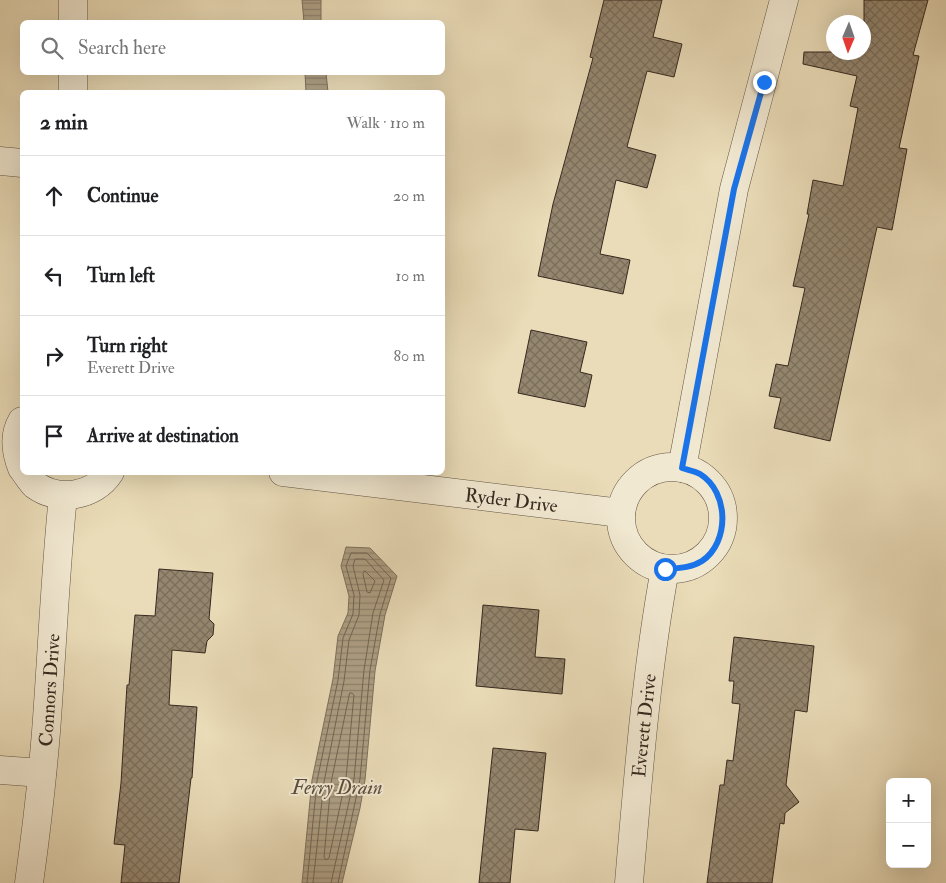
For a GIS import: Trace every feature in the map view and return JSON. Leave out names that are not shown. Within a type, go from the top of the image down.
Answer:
[{"type":"street","points":[[73,20],[74,0]]},
{"type":"street","points":[[682,468],[734,189],[784,0]]},
{"type":"street","points":[[73,75],[73,90]]},
{"type":"street","points":[[0,161],[20,163]]},
{"type":"street","points":[[20,428],[16,441],[20,462]]},
{"type":"street","points":[[667,468],[682,468],[700,474],[711,485],[720,502],[723,521],[719,539],[712,553],[701,562],[684,568],[665,569],[653,566],[639,556],[628,543],[622,528],[621,513],[627,495],[635,483],[651,472],[667,468]]},
{"type":"street","points":[[28,475],[35,484],[50,493],[63,496],[81,494],[95,488],[108,475]]},
{"type":"street","name":"Ryder Drive","points":[[308,475],[621,513]]},
{"type":"street","name":"Connors Drive","points":[[29,883],[39,816],[57,549],[63,496]]},
{"type":"street","name":"Everett Drive","points":[[629,883],[648,689],[658,606],[665,569]]},
{"type":"street","points":[[0,770],[42,773]]},
{"type":"water","points":[[302,0],[321,0],[321,20],[304,20]]},
{"type":"water","points":[[305,75],[326,75],[328,90],[306,90]]},
{"type":"water","name":"Ferry Drain","points":[[346,547],[370,548],[397,576],[385,615],[375,671],[365,780],[342,883],[302,883],[312,780],[333,679],[338,636],[348,613],[349,596],[341,566]]},
{"type":"building","points":[[604,0],[662,0],[653,37],[682,44],[674,77],[647,71],[627,147],[656,155],[647,188],[616,180],[600,254],[630,260],[623,294],[538,276],[553,204],[593,58],[590,57]]},
{"type":"building","points":[[864,0],[928,0],[913,55],[919,56],[899,148],[907,149],[892,230],[877,227],[830,441],[774,428],[781,398],[769,396],[776,364],[788,366],[805,288],[793,286],[809,214],[807,214],[813,180],[843,186],[858,108],[850,106],[857,76],[803,64],[804,52],[826,52],[826,60],[871,60],[871,15],[864,15]]},
{"type":"building","points":[[531,330],[587,342],[580,372],[592,375],[585,407],[518,393]]},
{"type":"building","points":[[159,569],[213,573],[209,619],[214,624],[213,635],[207,641],[205,653],[172,650],[169,705],[197,707],[192,778],[179,883],[121,883],[125,845],[114,844],[121,783],[127,685],[129,685],[135,615],[155,616]]},
{"type":"building","points":[[483,605],[539,610],[535,657],[565,659],[562,694],[476,686]]},
{"type":"building","points":[[734,637],[814,646],[807,712],[795,710],[786,785],[799,802],[785,813],[784,824],[780,823],[772,883],[707,883],[720,785],[724,785],[727,760],[733,761],[740,704],[732,703],[734,681],[729,681]]},
{"type":"building","points":[[493,748],[546,753],[538,831],[515,829],[510,883],[479,883]]},
{"type":"route","points":[[665,569],[684,568],[701,562],[712,553],[719,539],[723,521],[720,502],[711,485],[700,474],[682,468],[734,189],[764,82]]}]
